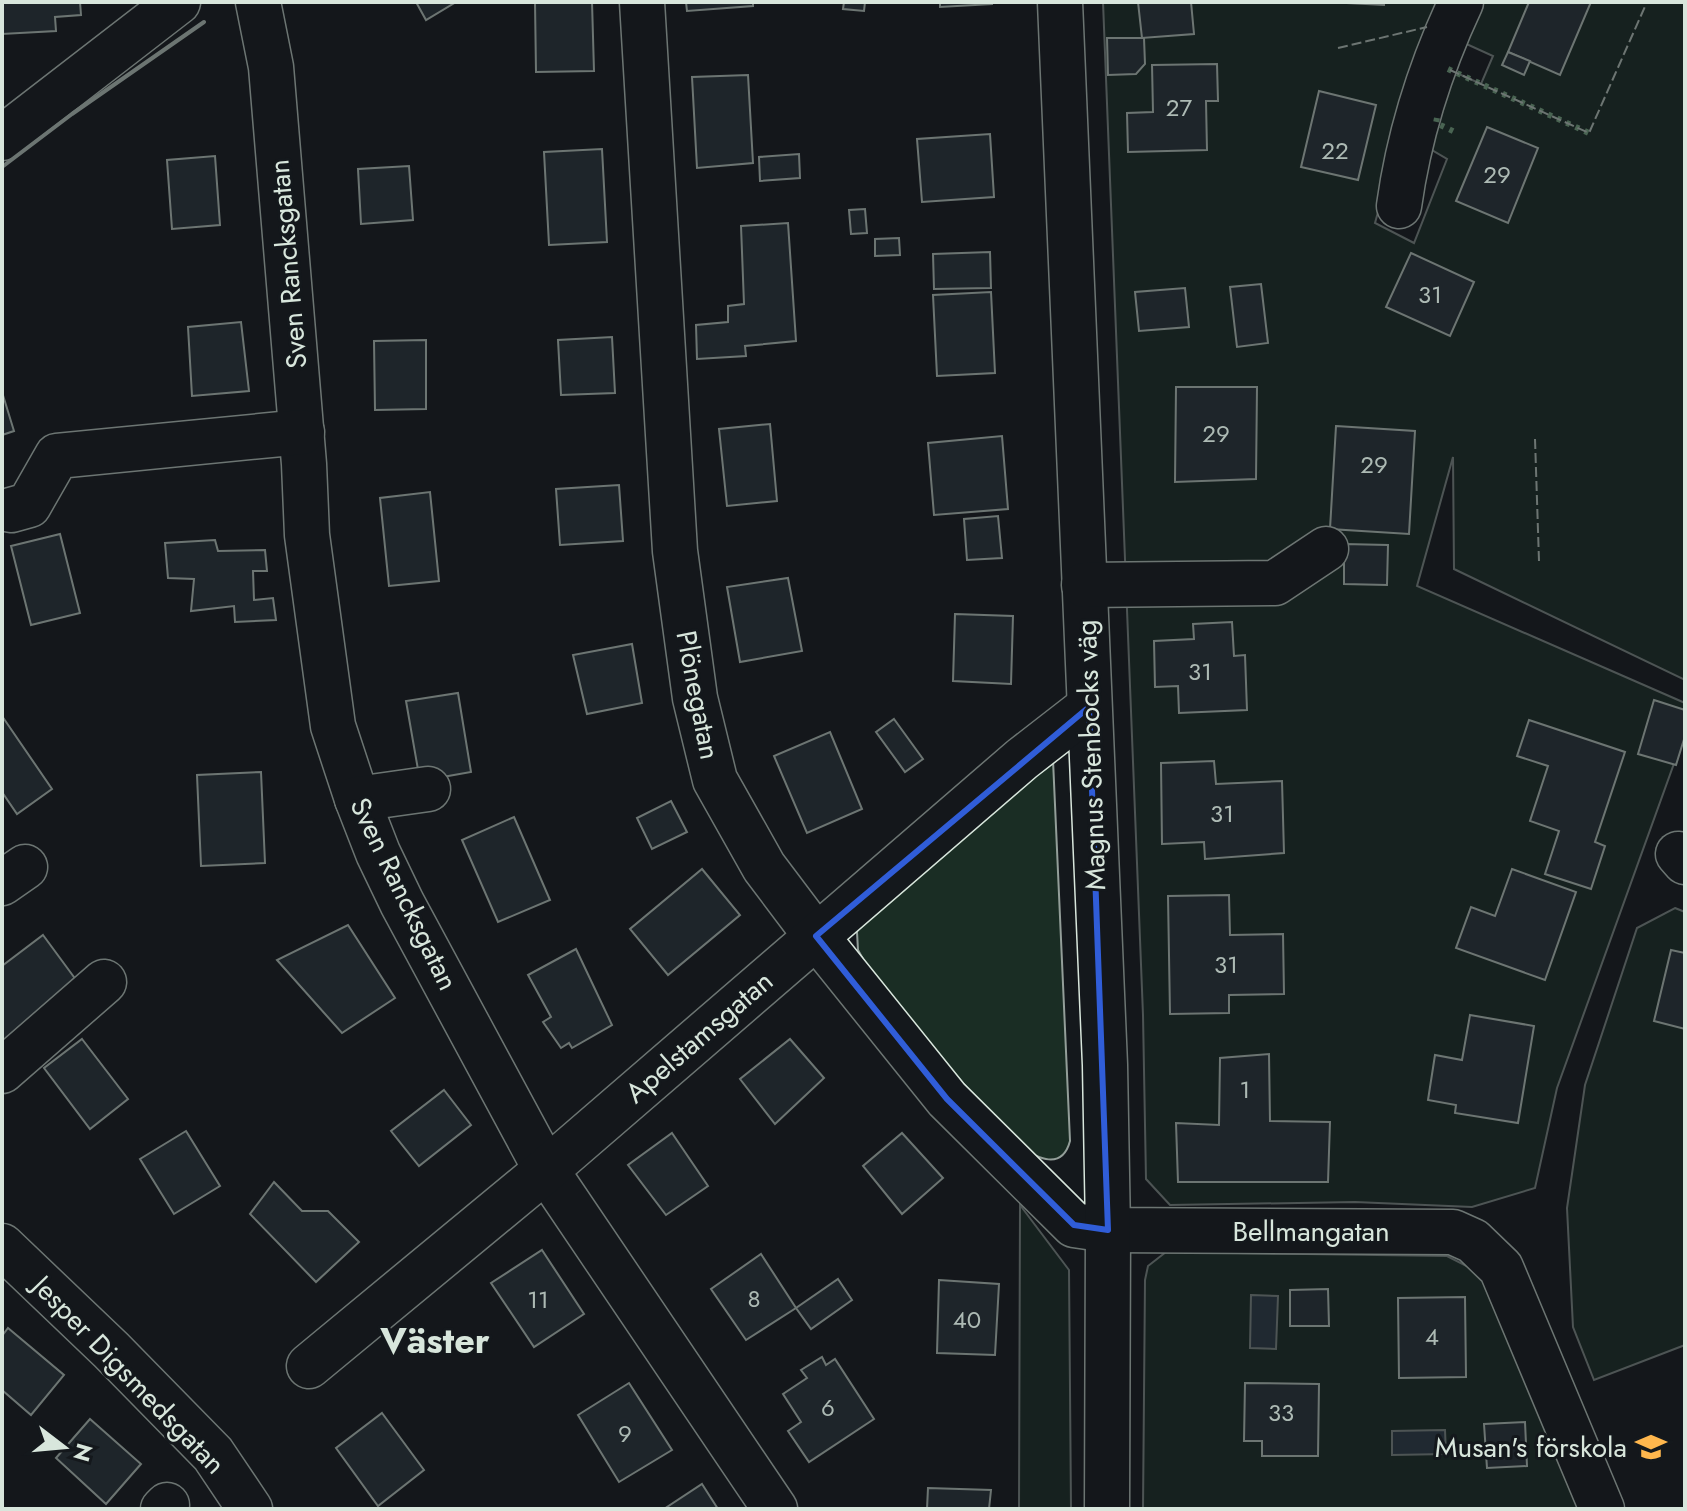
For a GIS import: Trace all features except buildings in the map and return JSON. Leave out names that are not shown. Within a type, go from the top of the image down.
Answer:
[{"type":"street","points":[[2,138],[178,2]]},
{"type":"street","name":"Sven Rancksgatan","points":[[258,2],[271,67],[302,432],[307,535],[323,665],[333,726],[357,799],[402,903],[546,1170],[775,1509]]},
{"type":"street","name":"Plönegatan","points":[[642,2],[675,551],[695,698],[715,780],[764,867],[947,1099],[1074,1225],[1108,1230]]},
{"type":"street","name":"Magnus Stenbocks väg","points":[[1060,2],[1105,1065],[1107,1509]]},
{"type":"street","points":[[1399,206],[1405,158],[1421,99],[1439,48],[1461,2]]},
{"type":"street","points":[[11,510],[29,505],[57,456],[302,432]]},
{"type":"street","points":[[1084,585],[1275,583],[1326,549]]},
{"type":"street","name":"Apelstamsgatan","points":[[309,1366],[546,1170],[1022,759],[1089,707]]},
{"type":"street","points":[[357,799],[428,789]]},
{"type":"street","points":[[2,1071],[104,982]]},
{"type":"street","name":"Bellmangatan","points":[[1108,1230],[1453,1232],[1473,1241],[1501,1268],[1602,1509]]},
{"type":"street","name":"Jesper Digsmedsgatan","points":[[2,1246],[111,1350],[213,1454],[250,1509]]},
{"type":"highlighted area","points":[[1089,707],[1108,1230],[1074,1225],[947,1099],[816,936]]},
{"type":"green space","points":[[1103,2],[1440,2],[1427,35],[1375,223],[1414,243],[1447,159],[1420,143],[1448,69],[1481,84],[1493,56],[1462,42],[1480,2],[1685,2],[1685,680],[1454,569],[1453,457],[1417,586],[1685,703],[1685,733],[1557,1088],[1535,1188],[1472,1207],[1355,1202],[1170,1205],[1146,1179],[1143,1015]]},
{"type":"green space","points":[[1053,760],[1070,1141],[1061,1156],[1048,1159],[1018,1147],[876,982],[858,950],[857,932],[861,919]]},
{"type":"green space","points":[[1675,908],[1685,912],[1685,1345],[1594,1380],[1573,1327],[1567,1208],[1585,1085],[1637,928]]},
{"type":"green space","points":[[1020,1205],[1069,1270],[1071,1509],[1019,1509]]},
{"type":"green space","points":[[1166,1252],[1447,1256],[1484,1275],[1579,1509],[1143,1509],[1145,1280],[1148,1266]]},
{"type":"water","points":[[1251,1295],[1278,1296],[1276,1349],[1250,1348]]},
{"type":"water","points":[[1445,1430],[1446,1454],[1392,1455],[1392,1431]]},
{"type":"hedge","points":[[1448,69],[1589,133]]},
{"type":"hedge","points":[[1437,118],[1436,123],[1457,133]]},
{"type":"fence","points":[[1450,70],[1589,133],[1647,2]]},
{"type":"fence","points":[[1338,48],[1427,27]]},
{"type":"fence","points":[[1535,439],[1539,561]]},
{"type":"wall","points":[[2,167],[204,22]]},
{"type":"place","name":"Musan's förskola","points":[[1651,1447]]},
{"type":"district","name":"Väster","points":[[435,1340]]}]
